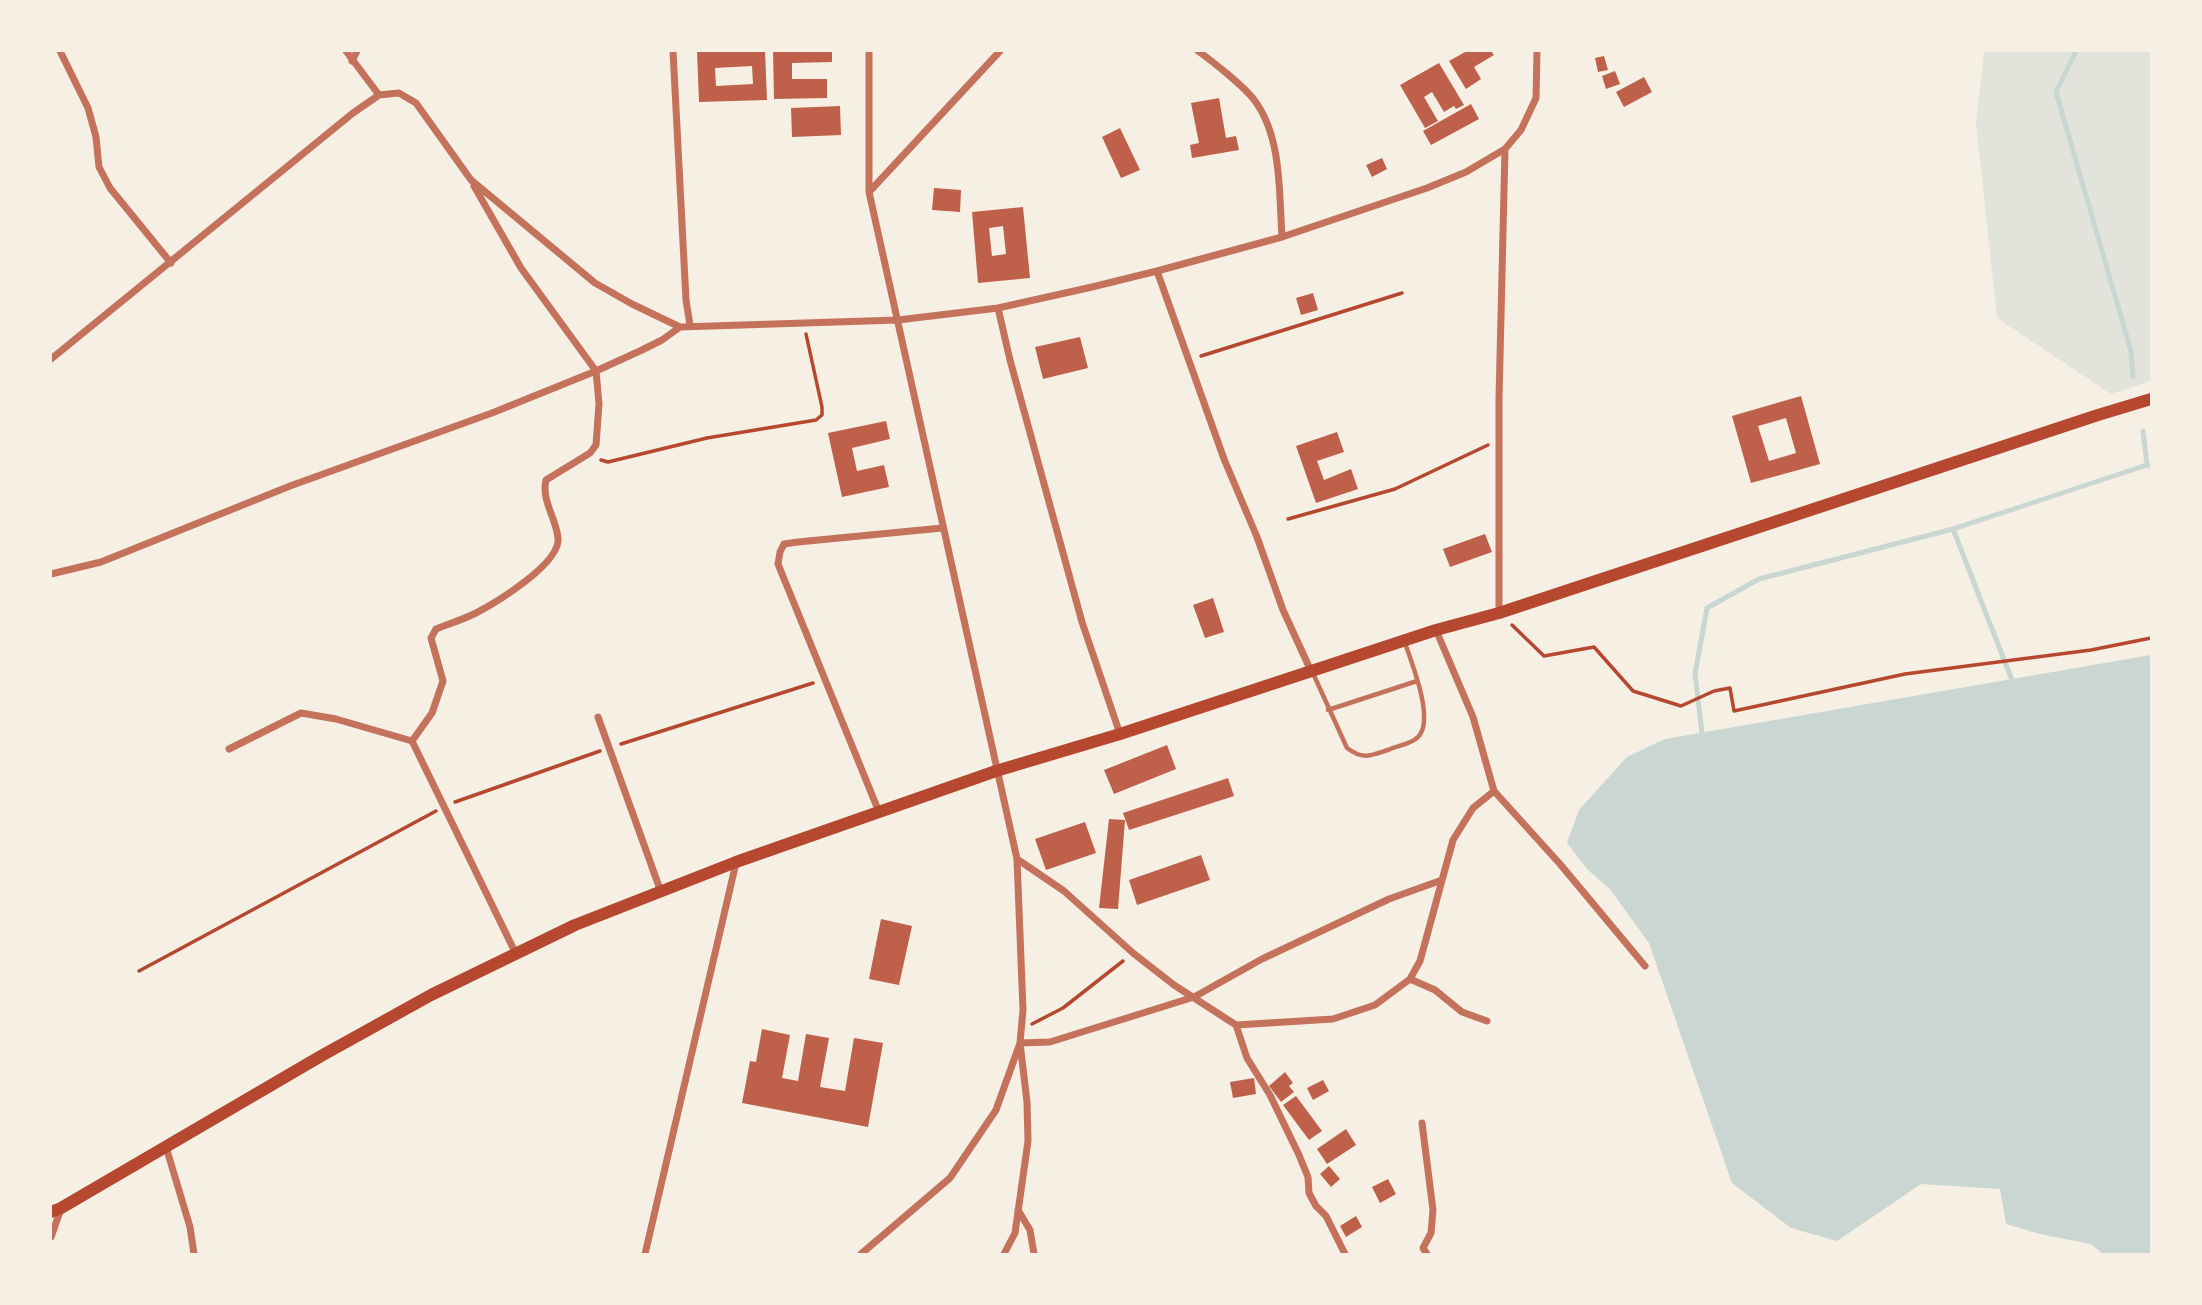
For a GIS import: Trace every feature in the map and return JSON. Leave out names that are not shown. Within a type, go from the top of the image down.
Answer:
[{"type":"main road","points":[[56,1210],[430,995],[575,925],[736,862],[996,771],[1120,734],[1436,629],[1499,612],[2151,399]]},
{"type":"street","points":[[60,51],[88,108],[96,136],[99,167],[110,188],[171,263]]},
{"type":"street","points":[[346,51],[379,95]]},
{"type":"street","points":[[352,61],[357,51]]},
{"type":"street","points":[[673,51],[686,300],[690,325]]},
{"type":"street","points":[[869,51],[869,192],[1017,859],[1023,1010],[1020,1044],[1027,1102],[1028,1141],[1015,1233],[1004,1254]]},
{"type":"street","points":[[869,192],[1000,51]]},
{"type":"street","points":[[1198,51],[1254,100],[1271,134],[1282,237]]},
{"type":"street","points":[[1209,59],[1213,51]]},
{"type":"street","points":[[51,574],[101,562],[277,491],[492,413],[596,371],[662,340],[680,327],[898,320],[998,308],[1092,288],[1282,237],[1427,188],[1466,172],[1505,149],[1521,130],[1536,98],[1537,51]]},
{"type":"street","points":[[51,359],[353,113],[379,95],[399,93],[416,103],[471,180],[522,268],[596,371],[598,418],[596,445],[590,453],[546,480],[544,490],[559,540],[555,551],[528,580],[477,613],[436,629],[431,638],[443,681],[432,713],[412,741]]},
{"type":"street","points":[[1499,612],[1499,439],[1505,149]]},
{"type":"street","points":[[471,180],[595,282],[632,304],[680,327]]},
{"type":"street","points":[[1157,271],[1224,460],[1257,537],[1283,610],[1311,671]]},
{"type":"street","points":[[998,308],[1082,622],[1120,734]]},
{"type":"street","points":[[879,812],[778,565],[780,552],[784,544],[942,528]]},
{"type":"street","points":[[1436,629],[1473,717],[1494,791],[1560,864],[1645,966]]},
{"type":"street","points":[[229,749],[301,713],[336,719],[412,741],[516,954]]},
{"type":"street","points":[[598,718],[661,892]]},
{"type":"street","points":[[1017,859],[1064,891],[1133,953],[1236,1025],[1333,1019],[1375,1005],[1410,979],[1420,961],[1453,840],[1474,808],[1494,791]]},
{"type":"street","points":[[645,1254],[736,862]]},
{"type":"street","points":[[1020,1044],[1050,1042],[1194,997],[1262,959],[1389,899],[1442,880]]},
{"type":"street","points":[[1410,979],[1435,990],[1462,1012],[1487,1021]]},
{"type":"street","points":[[1236,1025],[1247,1058],[1270,1095],[1299,1156],[1308,1177],[1309,1193],[1326,1216],[1345,1254]]},
{"type":"street","points":[[861,1254],[950,1178],[996,1110],[1020,1044]]},
{"type":"street","points":[[1422,1123],[1433,1210],[1431,1233],[1423,1248],[1427,1254]]},
{"type":"street","points":[[166,1147],[190,1227],[194,1254]]},
{"type":"street","points":[[51,1237],[56,1210]]},
{"type":"street","points":[[1018,1210],[1030,1230],[1034,1254]]},
{"type":"lane","points":[[1311,671],[1347,748],[1356,755],[1368,757],[1417,739],[1423,729],[1425,715],[1405,641]]},
{"type":"lane","points":[[1328,710],[1417,681]]},
{"type":"path","points":[[1189,360],[1402,293]]},
{"type":"path","points":[[590,453],[608,462],[707,438],[816,420],[822,415],[822,407],[804,323]]},
{"type":"path","points":[[1288,519],[1395,489],[1499,439]]},
{"type":"path","points":[[1499,612],[1544,656],[1594,647],[1633,691],[1681,706],[1714,691],[1730,688],[1734,711],[1905,674],[2091,650],[2151,638]]},
{"type":"path","points":[[139,971],[444,806],[609,748],[824,680]]},
{"type":"path","points":[[1021,1030],[1063,1008],[1133,953]]},
{"type":"shaded area","points":[[1984,51],[2151,51],[2151,381],[2111,394],[1997,318],[1976,123]]},
{"type":"shaded area","points":[[2151,655],[2151,1254],[2103,1254],[2091,1244],[2006,1224],[2000,1189],[1921,1184],[1837,1241],[1791,1228],[1732,1183],[1649,943],[1609,888],[1588,870],[1567,843],[1579,810],[1627,757],[1665,739]]},
{"type":"building","points":[[697,51],[765,51],[767,100],[699,102]],"holes":[[[752,66],[753,84],[716,86],[715,68]]]},
{"type":"building","points":[[773,51],[832,51],[832,62],[792,63],[792,79],[827,79],[827,98],[774,99]]},
{"type":"building","points":[[1467,51],[1491,51],[1494,55],[1474,67],[1481,79],[1466,89],[1449,61]]},
{"type":"building","points":[[1604,56],[1608,70],[1598,72],[1595,58]]},
{"type":"building","points":[[1439,63],[1464,105],[1456,109],[1454,106],[1444,112],[1432,92],[1424,97],[1438,121],[1425,128],[1400,85]]},
{"type":"building","points":[[1615,71],[1620,84],[1606,89],[1602,76]]},
{"type":"building","points":[[1644,77],[1652,92],[1624,107],[1616,92]]},
{"type":"building","points":[[1219,98],[1226,138],[1236,136],[1239,150],[1192,158],[1190,145],[1199,143],[1191,103]]},
{"type":"building","points":[[1471,104],[1479,119],[1431,145],[1423,131]]},
{"type":"building","points":[[840,106],[841,135],[792,137],[791,108]]},
{"type":"building","points":[[1120,128],[1140,170],[1121,178],[1102,137]]},
{"type":"building","points":[[1382,158],[1387,169],[1372,177],[1366,165]]},
{"type":"building","points":[[934,188],[961,190],[960,212],[932,210]]},
{"type":"building","points":[[1023,207],[1030,278],[978,283],[972,212]],"holes":[[[1003,226],[1006,254],[992,256],[989,228]]]},
{"type":"building","points":[[1313,293],[1318,310],[1301,315],[1296,298]]},
{"type":"building","points":[[1080,337],[1088,368],[1043,379],[1035,347]]},
{"type":"building","points":[[1801,396],[1820,464],[1751,483],[1732,416]],"holes":[[[1786,418],[1796,453],[1769,461],[1758,426]]]},
{"type":"building","points":[[886,421],[890,439],[852,448],[857,471],[884,465],[889,487],[842,497],[828,433]]},
{"type":"building","points":[[1337,432],[1344,452],[1317,461],[1324,480],[1351,469],[1358,489],[1316,503],[1296,446]]},
{"type":"building","points":[[1485,534],[1492,552],[1450,567],[1443,549]]},
{"type":"building","points":[[1213,598],[1224,632],[1205,638],[1193,605]]},
{"type":"building","points":[[1167,745],[1176,769],[1114,794],[1104,770]]},
{"type":"building","points":[[1228,778],[1234,796],[1129,830],[1123,813]]},
{"type":"building","points":[[1109,819],[1125,820],[1118,909],[1099,908]]},
{"type":"building","points":[[1085,822],[1096,853],[1046,870],[1035,839]]},
{"type":"building","points":[[1201,855],[1210,880],[1137,905],[1129,880]]},
{"type":"building","points":[[881,919],[912,926],[899,985],[869,979]]},
{"type":"building","points":[[762,1029],[790,1035],[782,1078],[798,1081],[806,1034],[829,1038],[820,1087],[845,1091],[854,1038],[883,1043],[868,1127],[742,1103],[750,1061],[756,1062]]},
{"type":"building","points":[[1285,1072],[1293,1083],[1289,1086],[1294,1092],[1281,1102],[1269,1086]]},
{"type":"building","points":[[1254,1078],[1256,1094],[1233,1098],[1230,1082]]},
{"type":"building","points":[[1323,1080],[1329,1091],[1313,1100],[1307,1088]]},
{"type":"building","points":[[1296,1096],[1322,1131],[1309,1140],[1283,1105]]},
{"type":"building","points":[[1346,1129],[1356,1145],[1327,1164],[1317,1149]]},
{"type":"building","points":[[1329,1166],[1340,1179],[1331,1187],[1320,1174]]},
{"type":"building","points":[[1388,1179],[1396,1194],[1380,1203],[1372,1187]]},
{"type":"building","points":[[1356,1216],[1362,1227],[1346,1237],[1340,1226]]},
{"type":"waterway","points":[[2076,51],[2056,92],[2131,351],[2133,377]]},
{"type":"waterway","points":[[2143,431],[2147,465],[2151,466]]},
{"type":"waterway","points":[[1702,733],[1695,674],[1707,608],[1759,579],[1953,529],[2147,465]]},
{"type":"waterway","points":[[1953,529],[2012,680]]}]
